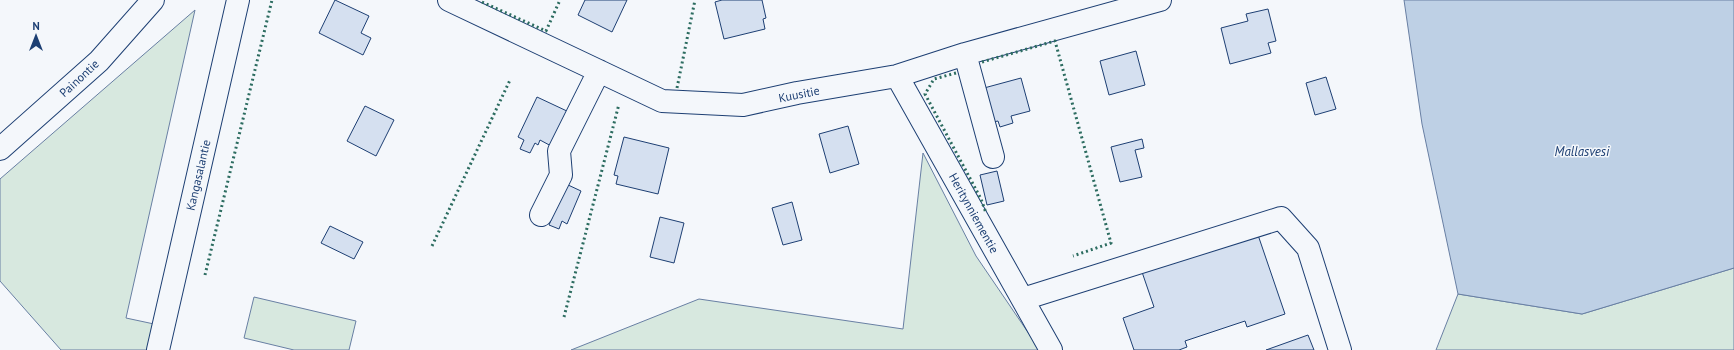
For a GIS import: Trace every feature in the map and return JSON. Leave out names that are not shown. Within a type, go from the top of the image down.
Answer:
[{"type":"street","name":"Painontie","points":[[0,149],[99,61],[153,0]]},
{"type":"street","name":"Kangasalantie","points":[[158,350],[238,0]]},
{"type":"street","name":"Kuusitie","points":[[449,0],[662,101],[743,105],[797,93],[897,76],[965,54],[1160,0]]},
{"type":"street","points":[[965,54],[993,157]]},
{"type":"street","points":[[541,215],[562,175],[559,151],[599,71]]},
{"type":"street","name":"Heritynniementie","points":[[897,76],[1051,350]]},
{"type":"street","points":[[1023,299],[1281,218],[1308,248],[1340,350]]},
{"type":"shaded area","points":[[195,10],[126,318],[154,324],[148,350],[61,350],[0,281],[0,179]]},
{"type":"shaded area","points":[[923,153],[976,256],[1040,350],[571,350],[699,299],[903,329]]},
{"type":"shaded area","points":[[1734,268],[1734,350],[1436,350],[1458,294],[1582,314]]},
{"type":"shaded area","points":[[254,297],[356,321],[349,350],[294,350],[244,338]]},
{"type":"water","name":"Mallasvesi","points":[[1404,0],[1734,0],[1734,268],[1582,314],[1458,294],[1422,124]]},
{"type":"building","points":[[335,0],[369,16],[361,33],[371,38],[363,55],[319,33]]},
{"type":"building","points":[[585,0],[627,0],[612,32],[578,15]]},
{"type":"building","points":[[722,0],[762,0],[766,18],[763,19],[765,29],[724,39],[715,2]]},
{"type":"building","points":[[1268,9],[1276,41],[1268,43],[1271,53],[1230,64],[1221,28],[1248,21],[1246,14]]},
{"type":"building","points":[[1136,51],[1145,85],[1109,95],[1100,61]]},
{"type":"building","points":[[1326,77],[1336,109],[1315,115],[1306,83]]},
{"type":"building","points":[[1021,78],[1030,111],[1011,116],[1013,123],[1000,127],[998,121],[993,122],[984,88]]},
{"type":"building","points":[[537,97],[569,112],[553,147],[540,140],[538,145],[535,143],[530,153],[520,149],[524,140],[518,137]]},
{"type":"building","points":[[365,106],[394,120],[376,156],[347,141]]},
{"type":"building","points":[[848,126],[859,164],[830,173],[819,134]]},
{"type":"building","points":[[624,137],[669,148],[658,194],[616,184],[618,176],[614,175]]},
{"type":"building","points":[[1142,139],[1144,148],[1135,150],[1142,177],[1120,182],[1111,147]]},
{"type":"building","points":[[997,171],[1004,201],[987,205],[980,175]]},
{"type":"building","points":[[566,184],[581,191],[567,224],[562,221],[559,229],[549,225]]},
{"type":"building","points":[[792,202],[802,240],[783,245],[772,208]]},
{"type":"building","points":[[660,217],[684,223],[674,263],[650,257]]},
{"type":"building","points":[[330,226],[363,242],[354,259],[321,243]]},
{"type":"building","points":[[1257,232],[1285,314],[1247,327],[1245,321],[1185,341],[1187,347],[1179,350],[1134,350],[1123,318],[1154,307],[1142,272]]},
{"type":"building","points":[[1308,335],[1314,350],[1266,350]]},
{"type":"hedge","points":[[205,275],[272,0]]},
{"type":"hedge","points":[[482,2],[546,31],[560,0]]},
{"type":"hedge","points":[[677,88],[695,0]]},
{"type":"hedge","points":[[982,62],[1055,41],[1111,243],[1073,256]]},
{"type":"hedge","points":[[956,73],[934,79],[925,94],[981,199],[986,213]]},
{"type":"hedge","points":[[432,246],[510,80]]},
{"type":"hedge","points":[[564,317],[619,104]]}]
